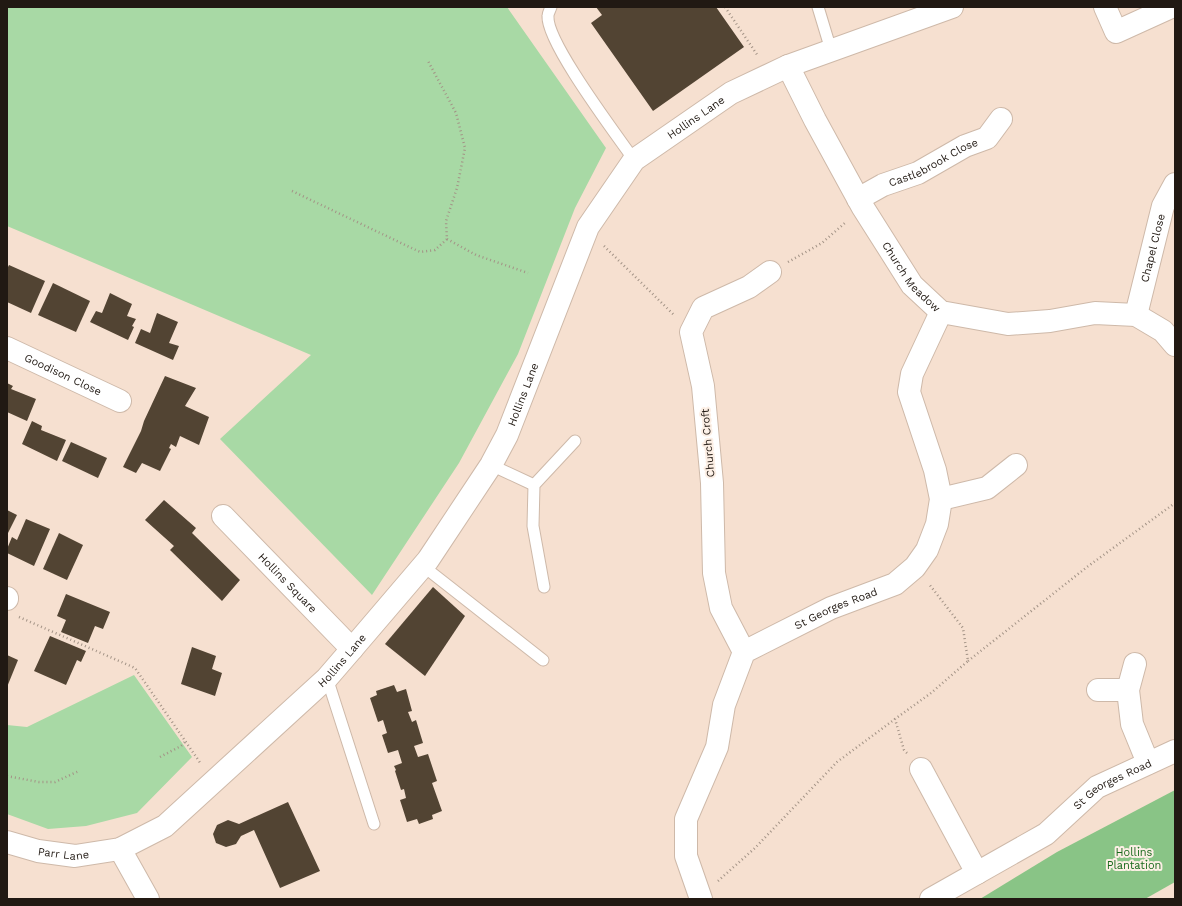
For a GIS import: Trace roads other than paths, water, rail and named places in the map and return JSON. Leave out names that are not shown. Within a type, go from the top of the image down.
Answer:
[{"type":"street","name":"Hollins Lane","points":[[120,849],[165,826],[327,678],[423,566],[491,465],[507,435],[588,227],[634,160],[731,94],[779,70],[952,7]]},
{"type":"street","points":[[1105,7],[1116,32],[1171,7]]},
{"type":"street","name":"Church Meadow","points":[[779,70],[814,120],[860,202],[912,285],[941,312],[1008,324],[1050,321],[1095,313],[1136,315],[1163,331],[1175,346]]},
{"type":"street","name":"Castlebrook Close","points":[[860,202],[884,185],[918,173],[965,146],[987,138],[1001,119]]},
{"type":"street","name":"Chapel Close","points":[[1136,315],[1164,206],[1175,184]]},
{"type":"street","name":"Church Croft","points":[[744,652],[722,608],[714,573],[712,483],[703,386],[691,332],[702,308],[749,287],[770,272]]},
{"type":"street","name":"St Georges Road","points":[[744,652],[830,608],[895,584],[915,567],[927,550],[937,524],[940,499],[935,470],[909,392],[912,374],[941,312]]},
{"type":"street","name":"Goodison Close","points":[[7,348],[120,401]]},
{"type":"street","points":[[940,499],[987,488],[1016,465]]},
{"type":"street","name":"Hollins Square","points":[[223,516],[352,649]]},
{"type":"street","points":[[700,898],[686,856],[686,819],[717,747],[724,705],[744,652]]},
{"type":"street","points":[[1135,664],[1128,690],[1132,724],[1148,764]]},
{"type":"street","points":[[1098,690],[1128,690]]},
{"type":"street","name":"St Georges Road","points":[[931,899],[1046,834],[1097,787],[1175,751]]},
{"type":"street","points":[[921,769],[977,873]]},
{"type":"street","name":"Parr Lane","points":[[7,842],[38,850],[75,856],[120,849]]},
{"type":"street","points":[[120,849],[148,899]]},
{"type":"lane","points":[[551,7],[548,16],[552,35],[570,68],[634,160]]},
{"type":"lane","points":[[818,7],[831,50]]},
{"type":"lane","points":[[544,587],[533,526],[534,485],[575,441]]},
{"type":"lane","points":[[491,465],[534,485]]},
{"type":"lane","points":[[423,566],[543,660]]},
{"type":"lane","points":[[327,678],[374,824]]},
{"type":"park label","name":"Hollins Plantation","points":[[1134,858]]}]
